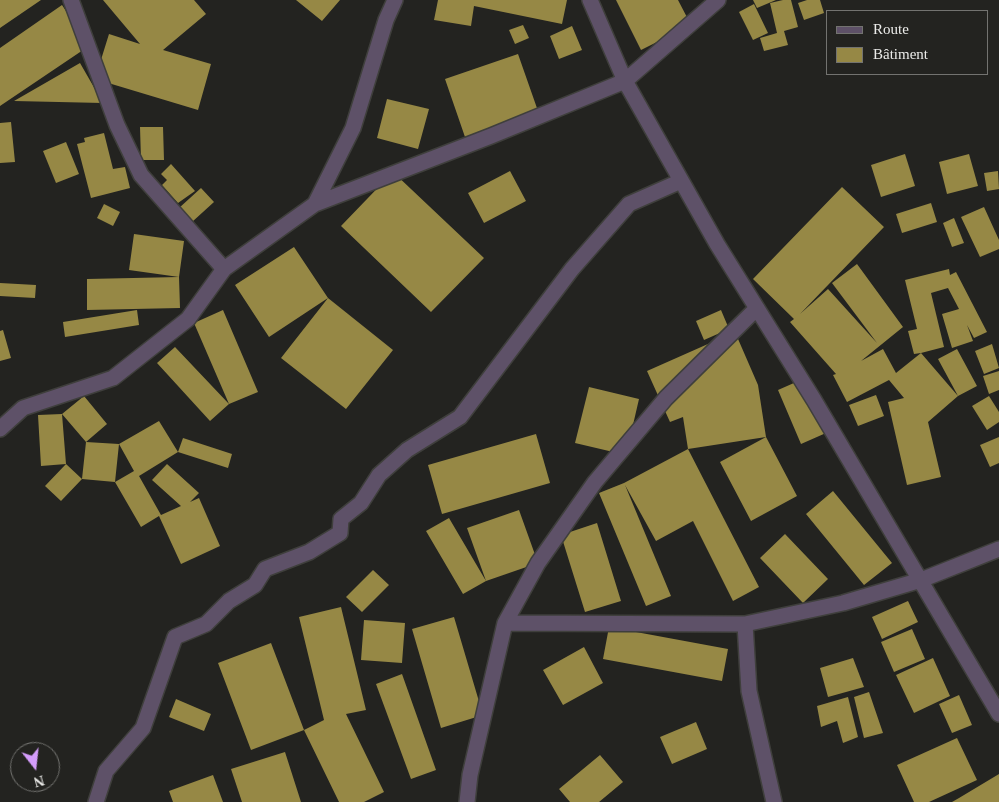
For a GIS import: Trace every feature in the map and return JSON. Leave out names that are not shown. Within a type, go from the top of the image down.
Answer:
[{"type":"street","points":[[71,0],[117,125],[141,174],[224,269]]},
{"type":"street","points":[[315,204],[353,128],[386,20],[395,0]]},
{"type":"street","points":[[590,0],[625,81],[681,180],[921,580],[999,714]]},
{"type":"street","points":[[0,428],[23,408],[113,378],[188,320],[224,269],[315,204],[491,136],[625,81],[718,0]]},
{"type":"street","points":[[96,802],[106,771],[143,728],[175,637],[206,624],[229,601],[255,585],[264,569],[310,552],[340,533],[341,519],[361,503],[379,475],[408,450],[460,417],[572,269],[629,204],[681,180]]},
{"type":"street","points":[[467,802],[470,775],[504,622],[538,562],[595,482],[666,398],[757,308]]},
{"type":"street","points":[[504,622],[745,624],[843,602],[921,580],[999,550]]},
{"type":"street","points":[[745,624],[749,691],[774,802]]},
{"type":"building","points":[[0,0],[41,0],[0,28]]},
{"type":"building","points":[[103,0],[194,0],[206,14],[163,50],[211,64],[198,110],[95,79],[109,34],[140,44]]},
{"type":"building","points":[[296,0],[340,0],[322,21]]},
{"type":"building","points":[[438,0],[567,0],[562,24],[474,6],[471,26],[434,20]]},
{"type":"building","points":[[616,0],[678,0],[691,25],[641,50]]},
{"type":"building","points":[[753,0],[776,0],[757,8]]},
{"type":"building","points":[[791,0],[798,27],[784,31],[788,45],[764,51],[760,38],[777,33],[770,3]]},
{"type":"building","points":[[807,0],[820,0],[824,13],[804,20],[798,3]]},
{"type":"building","points":[[754,4],[768,33],[753,40],[739,12]]},
{"type":"building","points":[[62,5],[89,46],[0,106],[0,48]]},
{"type":"building","points":[[523,25],[529,38],[515,44],[509,30]]},
{"type":"building","points":[[572,26],[582,50],[559,59],[550,36]]},
{"type":"building","points":[[518,54],[538,111],[465,137],[445,79]]},
{"type":"building","points":[[80,63],[103,103],[14,101]]},
{"type":"building","points":[[387,99],[429,109],[418,149],[377,138]]},
{"type":"building","points":[[11,122],[15,162],[0,163],[0,123]]},
{"type":"building","points":[[140,127],[163,127],[164,160],[141,160]]},
{"type":"building","points":[[104,133],[113,169],[125,167],[130,188],[91,198],[77,144],[85,142],[84,138]]},
{"type":"building","points":[[66,142],[79,174],[56,183],[43,151]]},
{"type":"building","points":[[905,154],[915,186],[881,197],[871,165]]},
{"type":"building","points":[[969,154],[978,186],[947,194],[939,162]]},
{"type":"building","points":[[171,164],[195,191],[178,203],[162,185],[167,180],[161,174]]},
{"type":"building","points":[[510,171],[526,201],[484,223],[468,193]]},
{"type":"building","points":[[998,171],[999,189],[987,191],[984,173]]},
{"type":"building","points":[[393,172],[484,258],[431,312],[341,226]]},
{"type":"building","points":[[842,187],[884,227],[800,314],[828,289],[877,343],[832,283],[857,264],[903,327],[861,361],[883,349],[896,373],[921,353],[958,396],[928,422],[941,477],[907,485],[888,402],[904,398],[889,380],[847,402],[833,375],[836,374],[790,322],[794,319],[753,279]]},
{"type":"building","points":[[201,188],[214,202],[192,222],[179,208]]},
{"type":"building","points":[[931,203],[937,222],[902,233],[896,214]]},
{"type":"building","points":[[104,204],[120,212],[113,226],[97,218]]},
{"type":"building","points":[[984,207],[999,240],[999,249],[980,257],[961,217]]},
{"type":"building","points":[[954,218],[964,243],[952,247],[943,223]]},
{"type":"building","points":[[134,234],[184,241],[179,277],[129,270]]},
{"type":"building","points":[[294,247],[328,298],[269,337],[235,285]]},
{"type":"building","points":[[949,269],[950,275],[956,272],[987,332],[974,338],[967,325],[973,341],[952,348],[942,314],[959,309],[948,288],[931,293],[944,347],[914,354],[908,331],[917,329],[905,280]]},
{"type":"building","points":[[179,277],[180,308],[87,310],[87,279]]},
{"type":"building","points":[[0,283],[36,285],[35,298],[0,296]]},
{"type":"building","points":[[328,298],[393,350],[346,409],[281,358]]},
{"type":"building","points":[[137,310],[139,325],[65,337],[63,322]]},
{"type":"building","points":[[223,310],[258,392],[229,404],[194,323]]},
{"type":"building","points":[[721,310],[729,329],[704,340],[696,321]]},
{"type":"building","points":[[3,330],[11,358],[0,361],[0,331]]},
{"type":"building","points":[[735,332],[758,385],[766,437],[688,449],[683,417],[670,422],[647,371]]},
{"type":"building","points":[[992,344],[999,368],[984,374],[975,351]]},
{"type":"building","points":[[175,347],[229,404],[210,421],[157,363]]},
{"type":"building","points":[[957,349],[977,386],[958,396],[938,359]]},
{"type":"building","points":[[999,371],[999,390],[989,394],[983,376]]},
{"type":"building","points":[[803,379],[826,433],[801,444],[778,390]]},
{"type":"building","points":[[589,387],[639,399],[626,455],[575,443]]},
{"type":"building","points":[[876,395],[884,416],[858,426],[849,405]]},
{"type":"building","points":[[84,396],[107,424],[86,442],[62,414]]},
{"type":"building","points":[[989,396],[999,412],[999,422],[987,430],[972,406]]},
{"type":"building","points":[[62,414],[66,464],[41,466],[38,415]]},
{"type":"building","points":[[159,421],[178,452],[139,476],[161,515],[181,506],[152,480],[167,464],[199,493],[190,502],[199,498],[220,546],[181,564],[159,516],[141,527],[115,482],[134,471],[119,444]]},
{"type":"building","points":[[536,434],[550,483],[442,514],[428,465]]},
{"type":"building","points":[[766,437],[797,496],[751,521],[720,462]]},
{"type":"building","points":[[999,437],[999,463],[990,467],[980,445]]},
{"type":"building","points":[[183,438],[232,454],[228,468],[178,452]]},
{"type":"building","points":[[86,442],[119,444],[115,482],[82,479]]},
{"type":"building","points":[[688,449],[759,587],[733,601],[693,521],[656,541],[625,485],[671,596],[646,606],[599,493],[624,483]]},
{"type":"building","points":[[66,464],[82,479],[61,501],[45,486]]},
{"type":"building","points":[[833,491],[892,563],[864,585],[806,514]]},
{"type":"building","points":[[519,510],[538,563],[486,581],[467,528]]},
{"type":"building","points":[[449,518],[486,581],[463,594],[426,531]]},
{"type":"building","points":[[597,523],[621,601],[585,612],[561,535]]},
{"type":"building","points":[[785,534],[828,579],[803,603],[760,558]]},
{"type":"building","points":[[373,570],[389,585],[362,612],[346,597]]},
{"type":"building","points":[[908,601],[918,622],[882,639],[872,617]]},
{"type":"building","points":[[341,607],[366,710],[346,714],[384,792],[364,802],[339,802],[304,730],[324,720],[299,617]]},
{"type":"building","points":[[454,617],[483,715],[441,728],[412,629]]},
{"type":"building","points":[[364,620],[405,623],[402,663],[361,660]]},
{"type":"building","points":[[609,627],[728,649],[722,681],[603,659]]},
{"type":"building","points":[[912,629],[925,659],[894,672],[881,642]]},
{"type":"building","points":[[271,643],[304,730],[251,750],[218,663]]},
{"type":"building","points":[[584,647],[603,683],[563,705],[543,670]]},
{"type":"building","points":[[853,658],[864,687],[828,697],[820,668]]},
{"type":"building","points":[[933,658],[950,696],[914,713],[896,675]]},
{"type":"building","points":[[402,674],[436,770],[411,779],[376,684]]},
{"type":"building","points":[[869,692],[883,733],[864,738],[854,697]]},
{"type":"building","points":[[959,695],[972,725],[952,733],[939,704]]},
{"type":"building","points":[[848,697],[858,737],[843,743],[837,721],[821,727],[817,706]]},
{"type":"building","points":[[176,699],[211,714],[204,731],[169,717]]},
{"type":"building","points":[[696,722],[707,749],[672,764],[660,737]]},
{"type":"building","points":[[957,738],[977,780],[929,802],[914,802],[897,765]]},
{"type":"building","points":[[285,752],[301,802],[242,802],[231,769]]},
{"type":"building","points":[[600,755],[623,782],[599,802],[570,802],[559,789]]},
{"type":"building","points":[[999,774],[999,802],[952,802],[959,798]]},
{"type":"building","points":[[213,775],[223,802],[173,802],[169,791]]}]
